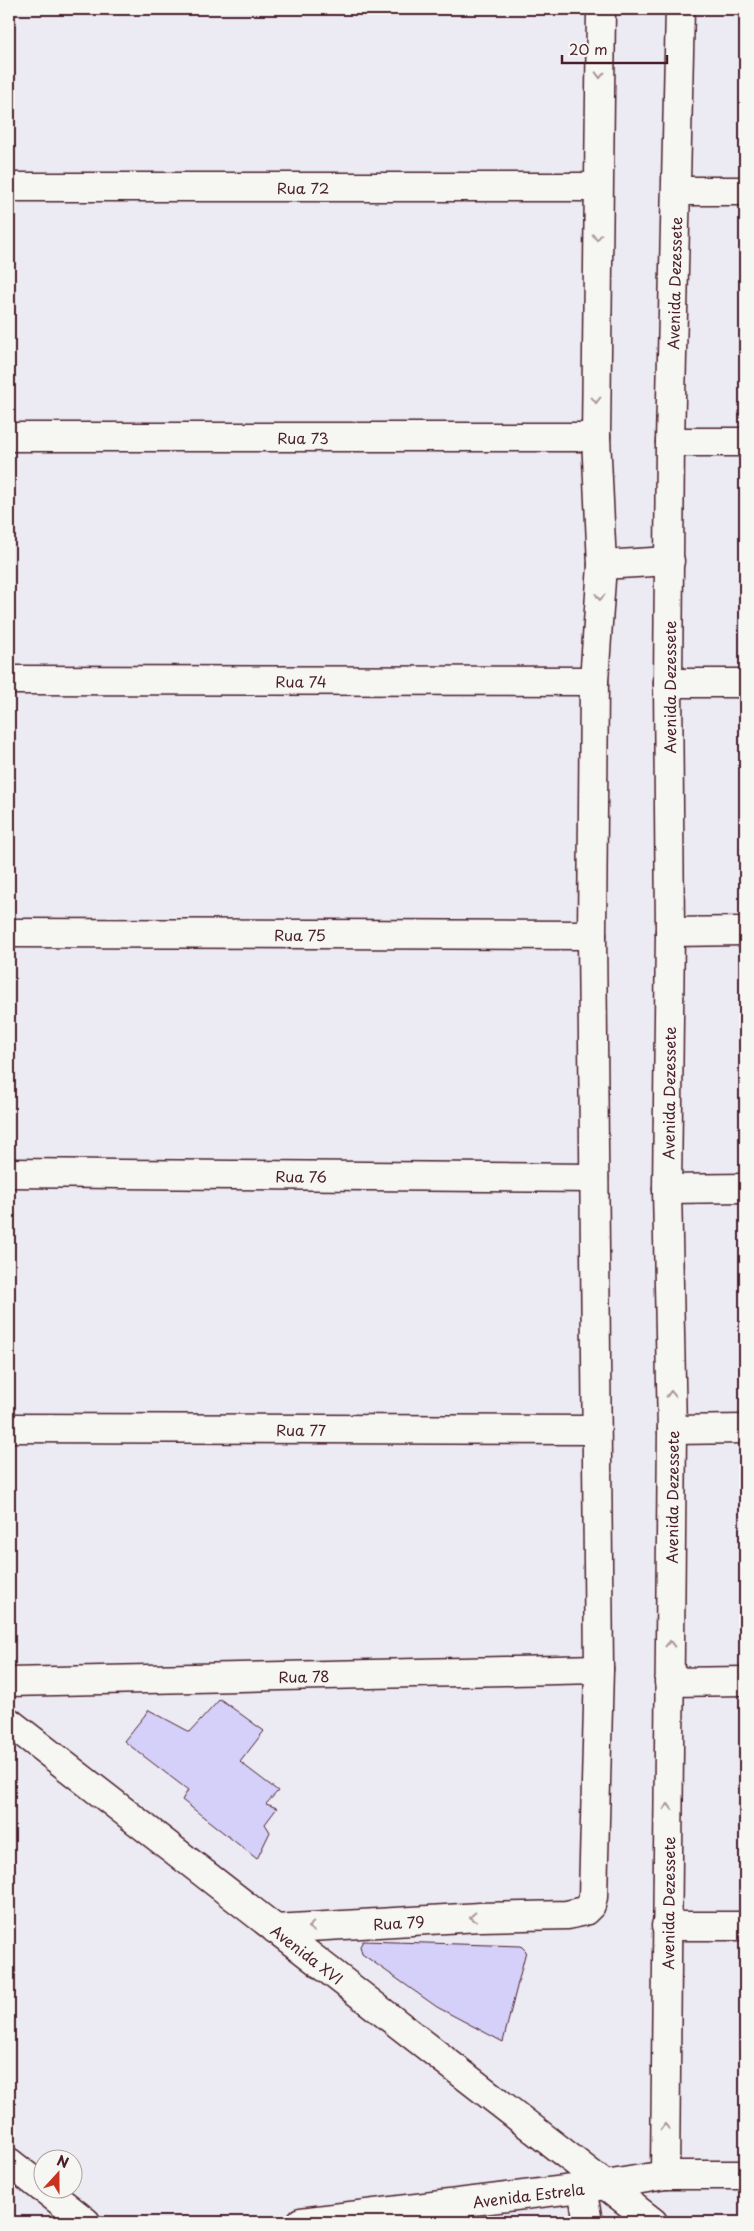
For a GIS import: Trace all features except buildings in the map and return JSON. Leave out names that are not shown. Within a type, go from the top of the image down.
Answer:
[{"type":"street","points":[[599,1670],[595,1430],[592,935],[594,681],[602,565],[596,437],[597,187],[601,9]]},
{"type":"street","name":"Avenida Dezessete","points":[[665,2175],[672,1430],[667,1189],[670,932],[668,683],[670,442],[678,191],[680,9]]},
{"type":"street","name":"Rua 72","points":[[9,187],[597,187]]},
{"type":"street","points":[[678,191],[745,191]]},
{"type":"street","name":"Rua 73","points":[[9,437],[596,437]]},
{"type":"street","points":[[670,442],[745,442]]},
{"type":"street","points":[[602,565],[670,561]]},
{"type":"street","name":"Rua 74","points":[[9,680],[594,681]]},
{"type":"street","points":[[668,683],[745,683]]},
{"type":"street","points":[[670,932],[745,932]]},
{"type":"street","name":"Rua 75","points":[[9,933],[592,935]]},
{"type":"street","name":"Rua 76","points":[[9,1173],[594,1178]]},
{"type":"street","points":[[667,1189],[745,1188]]},
{"type":"street","name":"Rua 77","points":[[9,1428],[595,1430]]},
{"type":"street","points":[[672,1430],[745,1429]]},
{"type":"street","name":"Rua 78","points":[[9,1682],[599,1670]]},
{"type":"street","name":"Rua 79","points":[[275,1929],[580,1913],[591,1905],[594,1890],[599,1670]]},
{"type":"street","points":[[669,1682],[745,1681]]},
{"type":"street","name":"Avenida XVI","points":[[9,1722],[275,1929],[594,2187],[652,2222]]},
{"type":"street","points":[[666,1926],[745,1926]]},
{"type":"street","points":[[9,2162],[32,2180]]},
{"type":"street","name":"Avenida Estrela","points":[[301,2222],[594,2187],[665,2175],[745,2175]]},
{"type":"street","points":[[588,2222],[594,2187]]},
{"type":"street","points":[[56,2198],[86,2222]]}]
